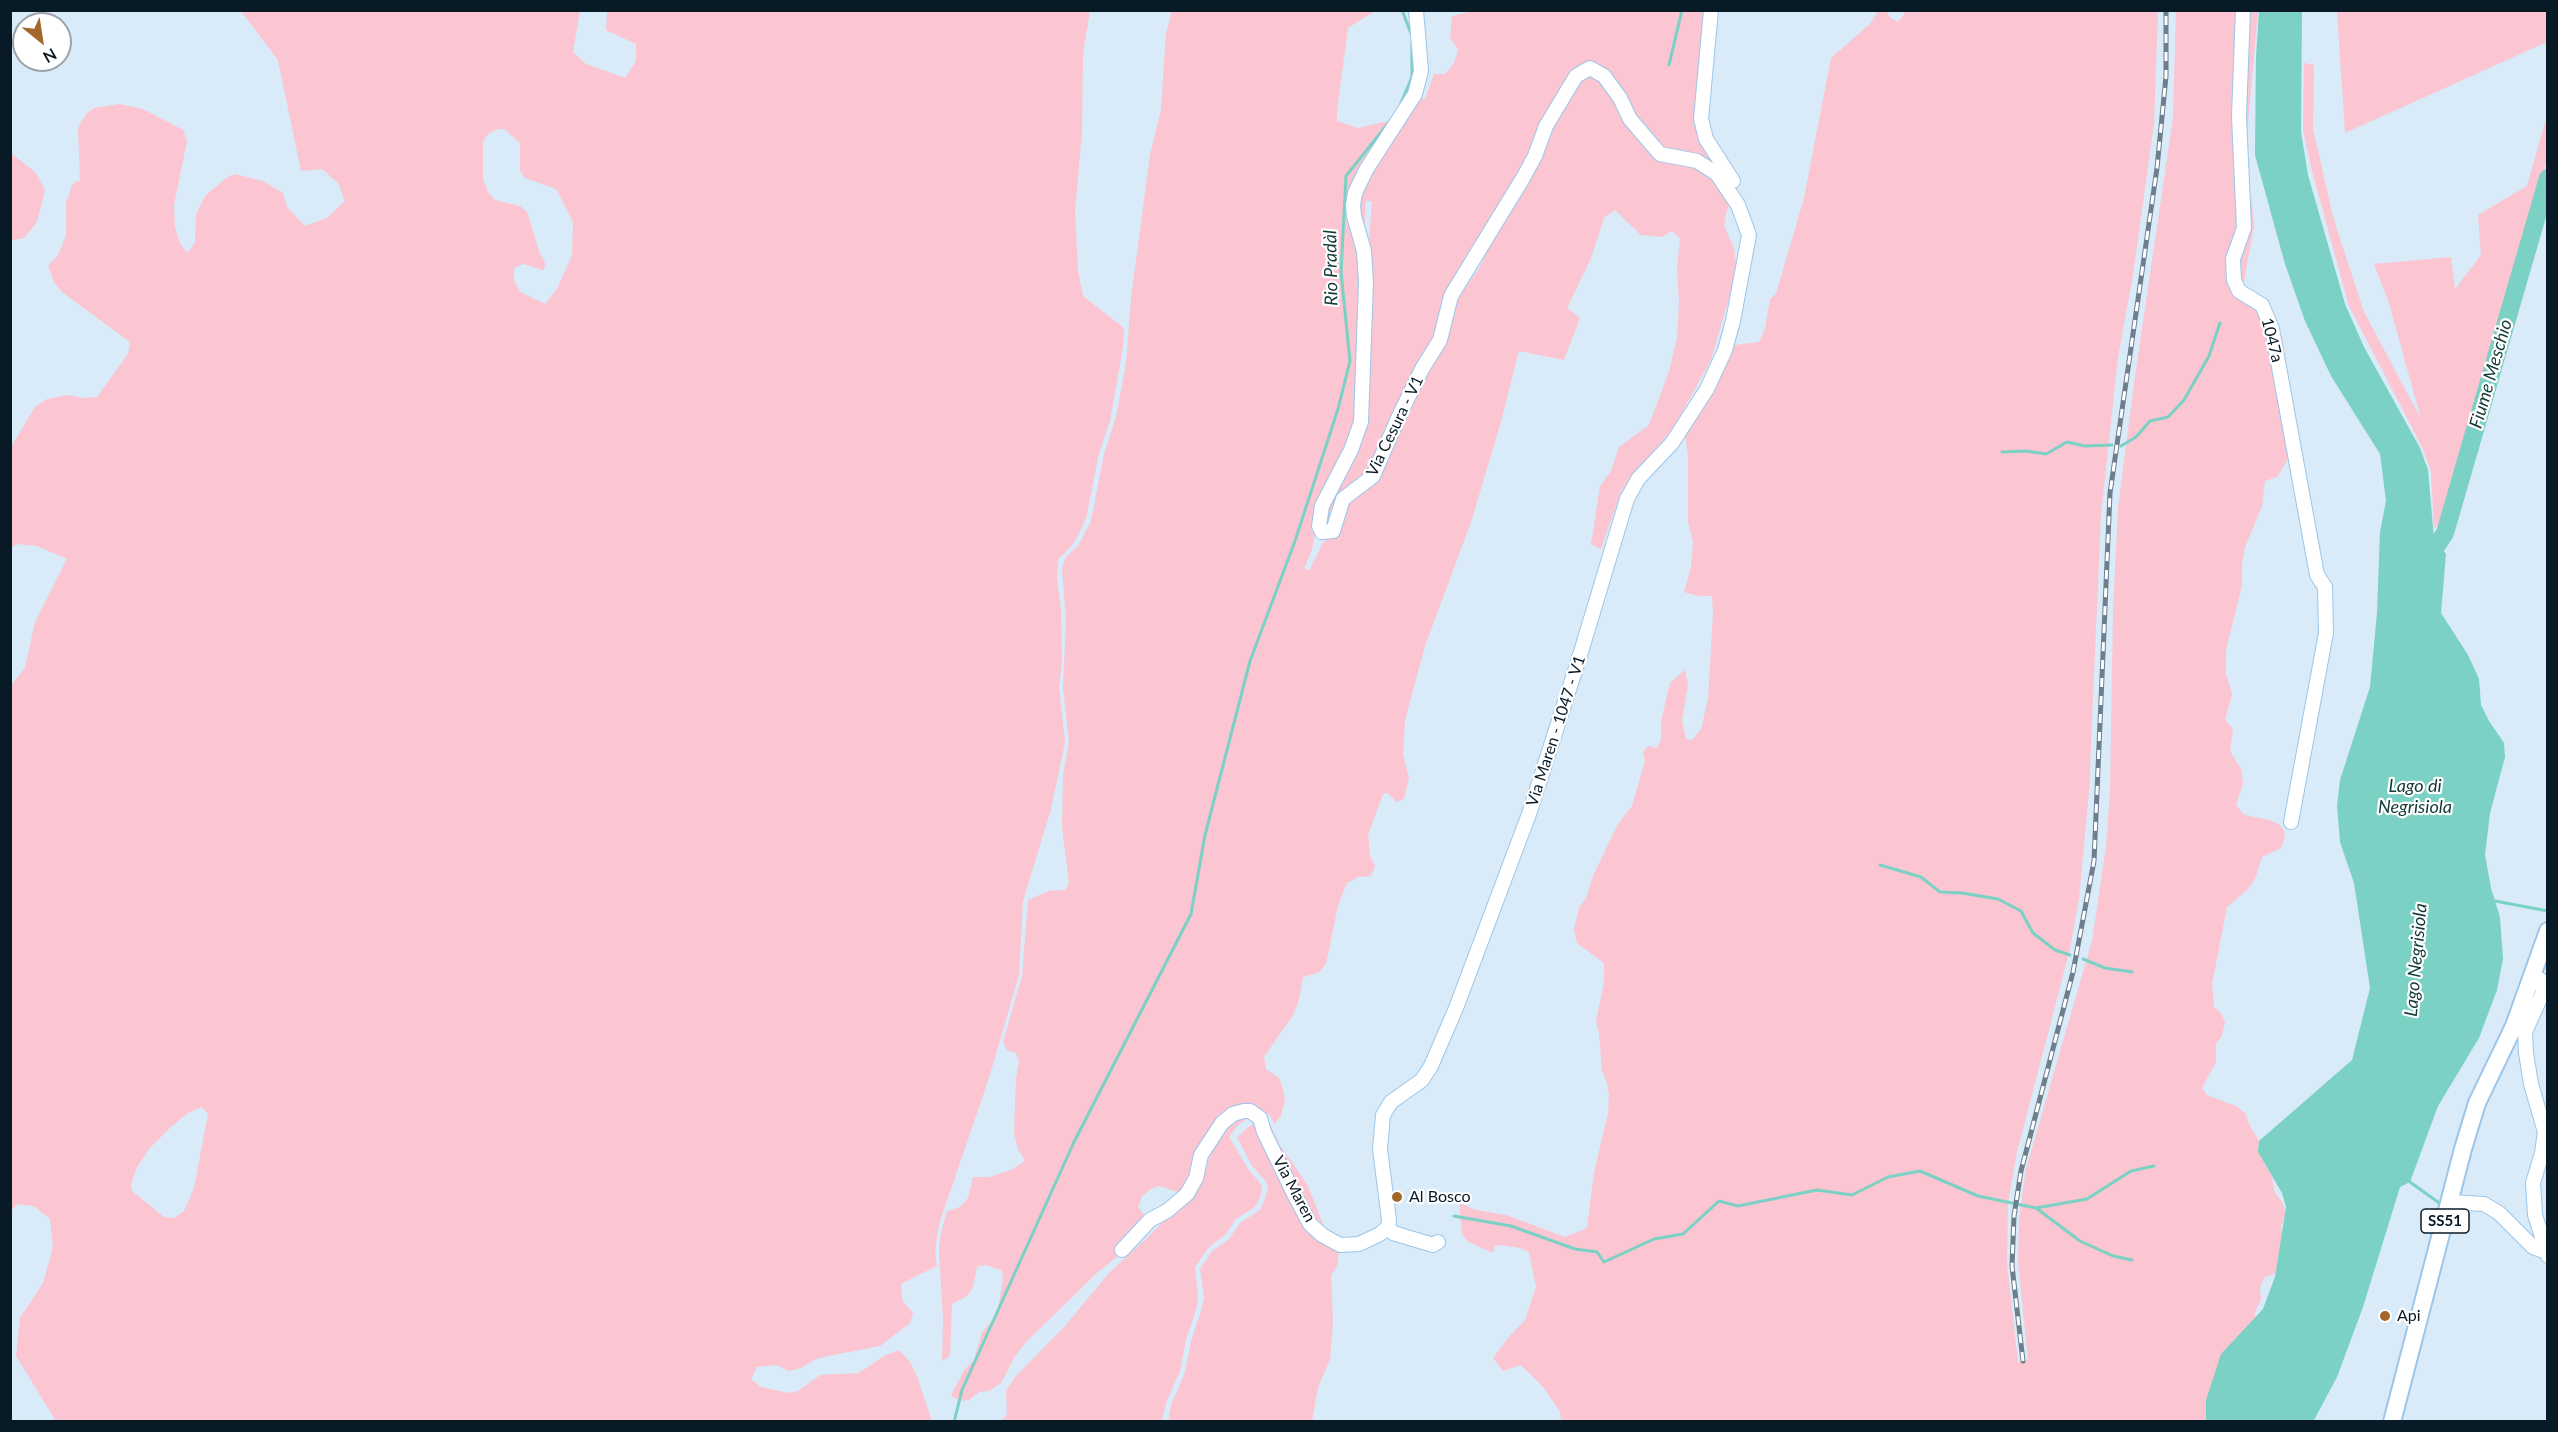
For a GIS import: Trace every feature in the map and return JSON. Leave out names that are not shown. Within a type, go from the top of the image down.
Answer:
[{"type":"main road","name":"SS51","points":[[2392,1422],[2477,1103],[2514,1026],[2547,931]]},
{"type":"street","name":"Via Cesura - V1","points":[[1416,10],[1421,71],[1415,94],[1366,170],[1355,193],[1354,216],[1364,250],[1366,282],[1361,422],[1351,450],[1322,507],[1319,525],[1322,532],[1333,531],[1343,499],[1373,476],[1403,407],[1440,340],[1451,296],[1523,178],[1535,156],[1546,126],[1576,76],[1590,68],[1604,76],[1620,98],[1630,119],[1655,150],[1664,156],[1684,157],[1706,166],[1722,179],[1733,197]]},
{"type":"street","points":[[1711,10],[1701,119],[1706,139],[1739,190],[1733,197]]},
{"type":"street","name":"1047a","points":[[2243,10],[2239,116],[2244,228],[2233,259],[2234,280],[2239,291],[2262,305],[2272,328],[2317,575],[2325,587],[2326,633],[2291,822]]},
{"type":"street","name":"Via Maren - 1047 - V1","points":[[1388,1227],[1380,1149],[1383,1115],[1391,1102],[1422,1080],[1431,1066],[1456,1008],[1529,814],[1581,652],[1626,499],[1638,479],[1672,443],[1707,389],[1725,350],[1749,235],[1745,220],[1733,197]]},
{"type":"street","points":[[2533,976],[2541,980],[2543,992],[2526,1032],[2526,1053],[2531,1084],[2545,1132],[2542,1153],[2533,1183],[2535,1215],[2547,1254]]},
{"type":"street","name":"Via Maren","points":[[1122,1250],[1150,1220],[1167,1212],[1187,1194],[1196,1178],[1201,1155],[1222,1123],[1233,1114],[1250,1111],[1260,1118],[1264,1132],[1310,1224],[1340,1245],[1359,1244],[1380,1234],[1388,1227]]},
{"type":"street","points":[[2450,1202],[2484,1203],[2499,1213],[2532,1247],[2547,1254]]},
{"type":"street","points":[[1388,1227],[1393,1233],[1433,1245],[1438,1242]]},
{"type":"shaded area","points":[[1477,10],[1714,11],[1700,116],[1737,188],[1665,152],[1648,135],[1606,70],[1597,64],[1582,65],[1439,331],[1377,460],[1326,529],[1324,513],[1355,449],[1367,243],[1372,202],[1366,200],[1364,234],[1358,215],[1363,185],[1419,97],[1425,99],[1434,74],[1445,74],[1454,63],[1458,50],[1450,37],[1452,16]]},
{"type":"shaded area","points":[[1907,10],[2158,11],[2154,123],[2133,275],[2118,357],[2101,514],[2089,791],[2079,899],[2070,949],[2017,1152],[2008,1204],[2007,1264],[2018,1362],[2028,1360],[2018,1262],[2019,1218],[2026,1169],[2092,941],[2106,846],[2110,792],[2113,610],[2118,508],[2173,118],[2176,11],[2258,11],[2247,134],[2248,186],[2254,226],[2243,286],[2279,329],[2284,346],[2290,400],[2282,406],[2277,406],[2295,447],[2277,477],[2265,481],[2262,506],[2245,547],[2242,562],[2242,585],[2226,649],[2226,674],[2232,694],[2225,720],[2233,729],[2230,751],[2241,769],[2243,783],[2236,805],[2244,815],[2270,820],[2280,825],[2285,837],[2281,848],[2262,857],[2255,879],[2247,890],[2227,907],[2212,984],[2214,1007],[2221,1013],[2225,1022],[2222,1036],[2216,1044],[2216,1062],[2202,1088],[2207,1095],[2238,1107],[2245,1113],[2259,1141],[2258,1152],[2272,1177],[2274,1191],[2284,1205],[2285,1216],[2281,1227],[2284,1243],[2279,1272],[2265,1277],[2260,1287],[2261,1299],[2255,1312],[2255,1324],[2219,1421],[1561,1421],[1560,1412],[1544,1388],[1521,1365],[1503,1371],[1493,1358],[1525,1320],[1536,1287],[1529,1252],[1501,1245],[1495,1246],[1493,1253],[1467,1241],[1462,1234],[1459,1203],[1476,1210],[1506,1215],[1565,1237],[1587,1228],[1594,1173],[1608,1113],[1609,1095],[1602,1070],[1596,1021],[1604,983],[1604,963],[1577,943],[1574,929],[1579,908],[1586,898],[1593,876],[1618,824],[1632,806],[1645,761],[1643,752],[1648,746],[1657,748],[1661,739],[1661,721],[1670,683],[1685,670],[1688,685],[1682,720],[1686,739],[1692,740],[1701,729],[1708,699],[1712,596],[1699,596],[1684,592],[1691,567],[1693,542],[1688,521],[1688,455],[1685,434],[1727,346],[1759,342],[1765,329],[1770,299],[1776,294],[1804,198],[1831,58],[1870,24],[1878,11],[1886,11],[1898,22]]},
{"type":"shaded area","points":[[241,11],[580,11],[573,52],[586,64],[625,78],[636,61],[636,44],[606,30],[607,11],[1090,11],[1083,54],[1082,132],[1075,212],[1078,270],[1083,296],[1124,328],[1123,347],[1110,421],[1099,453],[1086,519],[1074,543],[1058,560],[1062,662],[1059,688],[1065,742],[1051,809],[1023,901],[1019,975],[989,1078],[939,1224],[935,1252],[937,1266],[901,1284],[902,1300],[913,1313],[910,1323],[880,1346],[816,1359],[801,1368],[789,1371],[776,1365],[757,1367],[751,1379],[761,1387],[789,1393],[798,1391],[820,1375],[859,1373],[884,1356],[899,1350],[910,1362],[916,1374],[932,1421],[56,1421],[16,1356],[20,1318],[43,1283],[53,1247],[50,1219],[34,1206],[17,1204],[11,1211],[11,685],[25,668],[35,622],[67,559],[37,546],[17,544],[11,548],[11,447],[35,407],[47,399],[68,395],[81,398],[97,397],[128,354],[130,342],[62,292],[54,282],[48,266],[58,255],[66,235],[66,200],[71,187],[75,182],[80,181],[78,128],[86,114],[94,108],[119,104],[143,109],[183,130],[187,141],[174,205],[175,228],[180,243],[187,253],[195,243],[196,215],[205,196],[226,178],[235,174],[263,181],[283,193],[287,207],[305,226],[327,218],[345,201],[338,183],[322,169],[301,171],[278,60]],"holes":[[[504,129],[520,143],[520,171],[525,178],[556,189],[573,222],[572,255],[557,289],[545,304],[520,292],[514,281],[514,268],[523,264],[543,270],[546,265],[539,251],[527,212],[520,206],[495,200],[488,192],[483,180],[483,141],[489,133]],[[202,1107],[208,1114],[194,1188],[184,1211],[174,1218],[164,1217],[132,1191],[131,1184],[137,1167],[149,1149],[188,1113]]]},
{"type":"shaded area","points":[[1172,11],[1375,11],[1348,28],[1337,121],[1358,128],[1393,120],[1356,182],[1362,267],[1358,328],[1357,420],[1316,528],[1312,550],[1304,568],[1309,571],[1322,545],[1327,538],[1333,537],[1347,503],[1370,485],[1449,322],[1457,300],[1479,268],[1549,126],[1580,78],[1595,74],[1652,152],[1704,168],[1731,201],[1724,226],[1734,248],[1737,271],[1711,360],[1674,427],[1622,489],[1601,549],[1591,544],[1600,486],[1611,471],[1619,447],[1649,425],[1669,372],[1677,338],[1679,303],[1677,267],[1680,239],[1673,231],[1661,237],[1641,235],[1615,210],[1604,218],[1591,258],[1567,308],[1580,318],[1564,360],[1519,351],[1471,522],[1425,646],[1405,720],[1403,755],[1409,778],[1404,799],[1396,802],[1388,793],[1383,794],[1368,835],[1370,856],[1375,866],[1371,876],[1358,877],[1347,883],[1338,905],[1326,964],[1318,973],[1303,977],[1299,1000],[1293,1015],[1264,1057],[1266,1069],[1279,1078],[1282,1086],[1285,1099],[1281,1116],[1274,1124],[1270,1115],[1259,1109],[1235,1112],[1182,1194],[1160,1186],[1152,1188],[1142,1196],[1138,1207],[1143,1213],[1144,1220],[1130,1246],[1098,1272],[1027,1341],[1015,1356],[1001,1383],[989,1391],[979,1392],[969,1400],[963,1401],[951,1395],[965,1369],[974,1360],[982,1332],[993,1320],[999,1304],[1003,1278],[1002,1271],[995,1268],[985,1265],[977,1267],[973,1287],[967,1296],[952,1304],[950,1356],[942,1361],[940,1237],[947,1211],[960,1207],[968,1198],[973,1177],[990,1177],[1013,1169],[1025,1161],[1018,1149],[1014,1133],[1019,1061],[1016,1053],[1007,1050],[1003,1042],[1022,976],[1028,900],[1049,891],[1065,890],[1069,883],[1062,827],[1063,775],[1069,742],[1063,688],[1066,620],[1062,569],[1066,557],[1078,546],[1091,521],[1104,454],[1116,417],[1126,363],[1131,298],[1150,155],[1161,109],[1166,33]]},
{"type":"shaded area","points":[[2337,11],[2547,11],[2547,42],[2345,133]]},
{"type":"shaded area","points":[[2304,63],[2314,65],[2313,128],[2333,217],[2364,312],[2421,419],[2389,303],[2374,264],[2451,257],[2455,289],[2481,255],[2478,215],[2527,186],[2547,115],[2547,160],[2445,515],[2434,529],[2431,471],[2422,447],[2349,306],[2303,130]]},
{"type":"shaded area","points":[[11,153],[35,172],[45,190],[37,222],[24,238],[13,240],[10,240]]},
{"type":"shaded area","points":[[1251,1116],[1237,1126],[1229,1137],[1248,1169],[1260,1183],[1261,1194],[1255,1207],[1236,1219],[1225,1235],[1209,1247],[1195,1267],[1198,1297],[1196,1310],[1186,1340],[1180,1371],[1166,1403],[1162,1421],[1000,1422],[1007,1414],[1006,1391],[1016,1376],[1065,1326],[1109,1273],[1198,1185],[1206,1171],[1210,1154],[1225,1127],[1232,1120]]},
{"type":"shaded area","points":[[1262,1116],[1267,1118],[1279,1144],[1307,1184],[1325,1229],[1340,1245],[1337,1266],[1331,1275],[1333,1322],[1330,1360],[1318,1387],[1312,1421],[1168,1422],[1171,1405],[1185,1372],[1204,1297],[1200,1269],[1212,1251],[1229,1239],[1240,1223],[1260,1210],[1266,1196],[1268,1187],[1265,1180],[1252,1166],[1237,1137]]},
{"type":"water","name":"Lago di Negrisiola","points":[[2259,11],[2302,11],[2301,132],[2308,175],[2345,304],[2364,347],[2420,448],[2428,470],[2434,539],[2446,554],[2441,613],[2468,655],[2479,679],[2481,705],[2504,743],[2505,757],[2490,813],[2485,855],[2491,888],[2500,917],[2503,959],[2497,990],[2479,1038],[2438,1106],[2410,1182],[2400,1187],[2363,1307],[2337,1377],[2313,1422],[2206,1421],[2206,1400],[2221,1354],[2263,1309],[2275,1277],[2286,1207],[2282,1193],[2258,1152],[2259,1141],[2352,1060],[2370,988],[2354,883],[2340,842],[2337,806],[2340,780],[2370,687],[2377,613],[2380,532],[2386,501],[2380,454],[2331,376],[2305,321],[2285,264],[2255,155]]},
{"type":"waterway","name":"Rio Pradàl","points":[[1402,10],[1412,36]]},
{"type":"waterway","points":[[1669,65],[1682,10]]},
{"type":"waterway","name":"Rio Pradàl","points":[[1401,103],[1412,77],[1412,43]]},
{"type":"waterway","points":[[954,1422],[962,1390],[1074,1142],[1191,914],[1205,835],[1250,661],[1295,541],[1338,409],[1350,361],[1341,272],[1346,176],[1390,121]]},
{"type":"waterway","name":"Fiume Meschio","points":[[2414,546],[2437,545],[2445,533],[2548,178]]},
{"type":"waterway","points":[[2121,446],[2136,437],[2150,421],[2168,417],[2184,400],[2209,356],[2220,323]]},
{"type":"waterway","points":[[2002,452],[2026,451],[2046,454],[2067,442],[2085,446],[2112,445]]},
{"type":"waterway","points":[[1880,865],[1921,877],[1940,892],[1998,899],[2021,911],[2033,933],[2055,950],[2070,955]]},
{"type":"waterway","points":[[2495,901],[2548,911]]},
{"type":"waterway","points":[[2083,959],[2105,968],[2132,972]]},
{"type":"waterway","points":[[2036,1208],[2087,1199],[2131,1171],[2154,1166]]},
{"type":"waterway","points":[[1454,1216],[1511,1226],[1575,1249],[1597,1252],[1604,1262],[1654,1239],[1683,1234],[1719,1201],[1738,1206],[1817,1190],[1852,1195],[1888,1177],[1920,1171],[1978,1196],[2036,1208],[2080,1241],[2113,1256],[2132,1260]]},
{"type":"waterway","points":[[2410,1182],[2442,1205]]},
{"type":"railway","points":[[2023,1361],[2012,1266],[2014,1216],[2021,1171],[2073,972],[2094,861],[2110,493],[2157,168],[2166,76],[2166,10]]},
{"type":"place","name":"Al Bosco","points":[[1397,1197]]},
{"type":"place","name":"Api","points":[[2385,1316]]},
{"type":"water label","name":"Lago Negrisiola","points":[[2416,960]]}]
